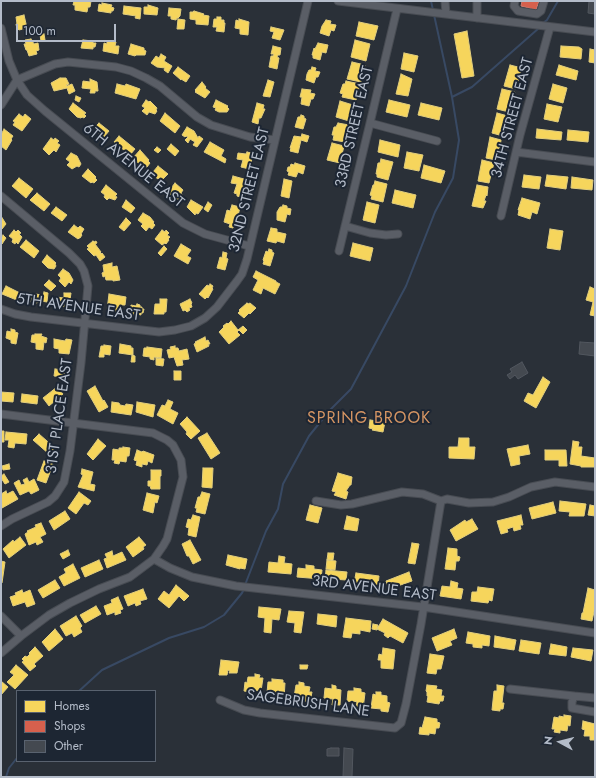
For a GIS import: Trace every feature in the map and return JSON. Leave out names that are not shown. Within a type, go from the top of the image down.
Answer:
[{"type":"street","name":"32ND STREET EAST","points":[[151,331],[183,329],[198,322],[223,301],[242,274],[308,1]]},
{"type":"street","points":[[338,1],[595,32]]},
{"type":"street","points":[[444,14],[445,1]]},
{"type":"street","points":[[477,1],[477,18]]},
{"type":"street","points":[[515,1],[514,6],[518,10],[537,14],[541,11],[544,1]]},
{"type":"street","name":"33RD STREET EAST","points":[[339,251],[397,9]]},
{"type":"street","name":"34TH STREET EAST","points":[[501,216],[548,26]]},
{"type":"street","name":"6TH AVENUE EAST","points":[[1,28],[17,80],[27,95],[45,111],[183,223],[205,234],[249,246]]},
{"type":"street","points":[[1,105],[17,80],[55,64],[68,62],[116,67],[132,71],[160,86],[197,117],[204,121],[226,130],[250,137],[275,140]]},
{"type":"street","points":[[370,123],[437,140]]},
{"type":"street","points":[[516,152],[595,162]]},
{"type":"street","name":"31ST PLACE EAST","points":[[1,196],[80,264],[84,271],[88,286],[73,423],[64,482],[60,490],[48,502],[12,519],[1,526]]},
{"type":"street","points":[[345,226],[370,233],[386,235],[398,234]]},
{"type":"street","name":"5TH AVENUE EAST","points":[[1,309],[30,317],[151,331]]},
{"type":"street","points":[[1,414],[152,433],[167,440],[173,446],[180,460],[183,477],[164,546],[154,560],[130,577],[99,589],[49,615],[1,653]]},
{"type":"street","points":[[316,501],[341,505],[352,504],[402,492],[424,494],[441,501],[447,499],[473,503],[493,502],[509,497],[531,487],[555,482],[595,487]]},
{"type":"street","points":[[423,607],[441,501]]},
{"type":"street","name":"3RD AVENUE EAST","points":[[154,560],[192,577],[236,586],[423,607],[595,634]]},
{"type":"street","name":"SAGEBRUSH LANE","points":[[220,700],[244,710],[260,713],[395,728],[401,723],[406,704],[423,607]]},
{"type":"street","points":[[1,616],[21,636]]},
{"type":"street","points":[[510,689],[595,698]]},
{"type":"street","points":[[574,696],[572,708],[595,712]]},
{"type":"building: Homes","points":[[74,1],[91,1],[90,7],[88,7],[87,12],[75,10],[75,5],[73,5]]},
{"type":"building: Homes","points":[[102,3],[112,5],[111,7],[114,8],[113,11],[111,11],[111,13],[98,11],[99,4],[102,5]]},
{"type":"building: Homes","points":[[148,5],[158,8],[157,15],[144,14],[144,7],[148,7]]},
{"type":"building: Homes","points":[[124,6],[141,8],[140,19],[135,18],[136,16],[123,14]]},
{"type":"building: Homes","points":[[169,8],[181,9],[180,16],[176,20],[171,19],[171,16],[168,16]]},
{"type":"building: Homes","points":[[194,11],[209,16],[208,25],[196,24],[196,20],[190,19],[190,12]]},
{"type":"building: Homes","points":[[24,15],[27,28],[19,30],[17,29],[16,17]]},
{"type":"building: Homes","points":[[217,17],[221,17],[221,20],[224,20],[224,32],[216,31],[217,27],[213,27],[214,19],[217,19]]},
{"type":"building: Homes","points":[[178,19],[185,20],[184,29],[177,29]]},
{"type":"building: Homes","points":[[239,19],[249,22],[248,35],[240,34],[240,29],[235,28],[236,20],[239,21]]},
{"type":"building: Homes","points":[[326,20],[331,21],[330,24],[336,25],[334,31],[331,30],[329,36],[320,33]]},
{"type":"building: Homes","points":[[359,22],[378,26],[374,40],[356,36]]},
{"type":"building: Homes","points":[[271,27],[284,30],[280,40],[272,38],[274,32],[270,31]]},
{"type":"building: Homes","points":[[467,31],[474,76],[462,78],[454,34]]},
{"type":"building: Homes","points":[[44,34],[45,40],[41,41],[40,35]]},
{"type":"building: Homes","points":[[31,39],[34,44],[38,43],[39,50],[36,51],[37,54],[29,56],[24,44],[26,44],[25,40]]},
{"type":"building: Homes","points":[[83,40],[93,41],[93,43],[96,43],[95,47],[93,47],[93,49],[81,48]]},
{"type":"building: Homes","points":[[355,40],[370,44],[366,61],[351,57]]},
{"type":"building: Homes","points":[[107,41],[116,42],[115,46],[119,46],[118,54],[103,51],[104,43],[107,44]]},
{"type":"building: Homes","points":[[318,43],[328,45],[326,53],[322,52],[320,60],[313,58],[312,55],[314,48],[315,49]]},
{"type":"building: Homes","points":[[131,44],[144,48],[146,51],[145,55],[135,56],[128,54]]},
{"type":"building: Homes","points":[[273,46],[281,48],[280,55],[277,57],[279,58],[277,69],[269,67],[271,56],[274,54],[271,54]]},
{"type":"building: Homes","points":[[561,46],[579,47],[582,49],[581,59],[560,57]]},
{"type":"building: Homes","points":[[590,49],[595,50],[595,63],[589,62]]},
{"type":"building: Homes","points":[[404,53],[418,56],[414,72],[401,69]]},
{"type":"building: Homes","points":[[161,54],[166,57],[164,61],[172,66],[168,73],[164,70],[165,68],[157,67],[151,63],[156,56],[159,58]]},
{"type":"building: Homes","points":[[352,62],[365,65],[361,82],[347,79]]},
{"type":"building: Homes","points":[[510,65],[522,68],[516,89],[504,86]]},
{"type":"building: Homes","points":[[559,65],[578,71],[576,80],[556,75]]},
{"type":"building: Homes","points":[[178,67],[190,76],[186,82],[181,80],[173,73]]},
{"type":"building: Homes","points":[[312,67],[316,68],[315,71],[320,72],[314,83],[306,80],[307,74]]},
{"type":"building: Homes","points":[[401,74],[412,79],[408,96],[396,94]]},
{"type":"building: Homes","points":[[60,78],[66,78],[69,84],[66,85],[72,84],[75,91],[69,94],[67,88],[54,91],[51,83]]},
{"type":"building: Homes","points":[[90,79],[97,82],[98,91],[95,91],[95,93],[90,93],[91,89],[82,88],[83,81],[90,82]]},
{"type":"building: Homes","points":[[268,80],[274,82],[270,97],[263,96]]},
{"type":"building: Homes","points":[[346,81],[360,84],[356,100],[342,97],[343,94],[340,93],[343,84],[345,84]]},
{"type":"building: Homes","points":[[202,82],[206,87],[205,88],[210,92],[205,98],[195,92]]},
{"type":"building: Homes","points":[[117,84],[125,86],[126,84],[140,89],[136,99],[115,93]]},
{"type":"building: Homes","points":[[553,84],[567,88],[563,103],[549,99]]},
{"type":"building: Homes","points":[[302,89],[311,90],[310,93],[315,94],[313,99],[311,99],[309,106],[301,104],[302,97],[300,97]]},
{"type":"building: Homes","points":[[502,89],[515,92],[509,112],[497,109]]},
{"type":"building: Homes","points":[[76,96],[81,98],[79,102],[75,100]]},
{"type":"building: Homes","points":[[146,100],[149,102],[150,101],[157,108],[155,114],[149,112],[147,115],[142,111],[145,108],[142,106]]},
{"type":"building: Homes","points":[[216,100],[228,106],[227,107],[229,109],[227,112],[219,112],[215,110],[216,108],[213,107]]},
{"type":"building: Homes","points":[[389,100],[410,105],[407,117],[386,112]]},
{"type":"building: Homes","points":[[340,101],[353,105],[352,107],[354,108],[349,121],[336,117]]},
{"type":"building: Homes","points":[[73,103],[86,113],[84,114],[86,116],[84,118],[77,117],[69,109]]},
{"type":"building: Homes","points":[[257,103],[264,105],[263,109],[265,109],[261,118],[259,118],[258,124],[252,122]]},
{"type":"building: Homes","points":[[421,103],[442,108],[439,120],[418,115]]},
{"type":"building: Homes","points":[[547,104],[562,107],[558,122],[544,119]]},
{"type":"building: Homes","points":[[165,113],[180,126],[175,133],[160,121]]},
{"type":"building: Homes","points":[[497,113],[508,116],[503,136],[492,133]]},
{"type":"building: Homes","points":[[19,114],[23,117],[25,114],[31,119],[22,131],[13,125],[15,122],[13,121]]},
{"type":"building: Homes","points":[[301,115],[306,119],[303,129],[295,127],[298,117]]},
{"type":"building: Homes","points":[[99,123],[109,131],[104,137],[94,128]]},
{"type":"building: Homes","points":[[338,123],[349,125],[345,142],[333,140],[334,135],[332,135],[334,127],[336,127]]},
{"type":"building: Homes","points":[[187,127],[194,131],[198,138],[199,136],[203,139],[197,147],[193,145],[195,142],[190,139],[188,143],[185,140],[188,137],[182,135]]},
{"type":"building: Homes","points":[[4,129],[13,136],[6,150],[1,146],[1,135]]},
{"type":"building: Homes","points":[[537,129],[562,132],[561,140],[536,138]]},
{"type":"building: Homes","points":[[568,130],[589,132],[588,142],[567,140]]},
{"type":"building: Homes","points":[[302,134],[309,136],[307,142],[301,140],[298,153],[290,151],[294,136],[301,137]]},
{"type":"building: Homes","points":[[119,136],[135,149],[130,155],[114,142]]},
{"type":"building: Homes","points":[[490,137],[501,140],[496,160],[486,158]]},
{"type":"building: Homes","points":[[51,138],[54,140],[55,138],[59,141],[57,143],[60,145],[56,152],[54,150],[49,155],[43,149]]},
{"type":"building: Homes","points":[[380,140],[400,145],[398,157],[378,152]]},
{"type":"building: Homes","points":[[210,142],[224,150],[221,156],[226,159],[225,163],[204,152]]},
{"type":"building: Homes","points":[[332,143],[344,146],[340,163],[327,160]]},
{"type":"building: Homes","points":[[171,144],[179,151],[175,156],[167,149]]},
{"type":"building: Homes","points":[[157,147],[161,150],[158,153],[154,150]]},
{"type":"building: Homes","points":[[140,150],[149,160],[148,161],[150,163],[147,167],[139,164],[133,158]]},
{"type":"building: Homes","points":[[247,152],[251,153],[250,156],[252,156],[251,166],[249,169],[241,167],[243,160],[237,159],[238,153],[246,154]]},
{"type":"building: Homes","points":[[407,152],[423,155],[419,171],[404,168]]},
{"type":"building: Homes","points":[[71,153],[77,156],[81,164],[79,167],[77,166],[72,169],[67,165],[70,162],[66,159]]},
{"type":"building: Homes","points":[[381,159],[393,162],[388,180],[377,177],[376,174],[378,163],[380,163]]},
{"type":"building: Homes","points":[[482,160],[494,163],[489,183],[478,181]]},
{"type":"building: Homes","points":[[295,163],[305,166],[303,174],[298,172],[296,177],[288,175],[289,172],[287,171],[291,164],[294,165]]},
{"type":"building: Homes","points":[[424,165],[445,171],[441,183],[421,178]]},
{"type":"building: Homes","points":[[158,166],[168,174],[162,180],[154,176],[156,175],[153,172]]},
{"type":"building: Homes","points":[[88,169],[96,177],[95,178],[97,180],[94,183],[91,183],[82,176]]},
{"type":"building: Homes","points":[[524,175],[541,177],[539,189],[522,187]]},
{"type":"building: Homes","points":[[547,175],[568,177],[566,189],[545,186]]},
{"type":"building: Homes","points":[[233,176],[244,179],[243,184],[249,187],[244,198],[237,196],[237,194],[234,193],[237,184],[231,183]]},
{"type":"building: Homes","points":[[572,177],[593,180],[592,190],[571,188]]},
{"type":"building: Homes","points":[[19,178],[33,189],[26,198],[12,186]]},
{"type":"building: Homes","points":[[284,179],[292,181],[289,198],[281,196]]},
{"type":"building: Homes","points":[[375,181],[387,184],[383,202],[371,199],[372,196],[370,195]]},
{"type":"building: Homes","points":[[175,183],[183,190],[181,193],[183,197],[181,200],[172,198],[168,192]]},
{"type":"building: Homes","points":[[106,185],[117,194],[115,196],[117,197],[115,200],[109,198],[107,200],[104,197],[105,195],[101,192]]},
{"type":"building: Homes","points":[[477,185],[488,187],[487,196],[486,195],[484,201],[486,201],[483,208],[472,206]]},
{"type":"building: Homes","points":[[395,190],[416,195],[413,208],[392,203]]},
{"type":"building: Homes","points":[[37,193],[50,204],[44,211],[30,200]]},
{"type":"building: Homes","points":[[522,198],[540,203],[537,214],[532,212],[530,219],[518,215]]},
{"type":"building: Homes","points":[[126,200],[135,208],[131,213],[122,207]]},
{"type":"building: Homes","points":[[191,200],[203,207],[198,214],[196,213],[195,215],[187,207]]},
{"type":"building: Homes","points":[[208,202],[212,205],[208,212],[204,209]]},
{"type":"building: Homes","points":[[367,202],[379,205],[375,223],[363,220]]},
{"type":"building: Homes","points":[[232,205],[240,207],[236,225],[234,224],[233,228],[229,227],[230,224],[224,222],[227,210],[230,211]]},
{"type":"building: Homes","points":[[283,205],[291,209],[290,215],[287,214],[285,222],[277,220],[277,212]]},
{"type":"building: Homes","points":[[56,207],[67,215],[62,221],[51,213]]},
{"type":"building: Homes","points":[[143,213],[150,217],[154,222],[153,223],[155,225],[152,229],[149,227],[146,231],[141,226],[143,224],[138,220]]},
{"type":"building: Homes","points":[[1,216],[6,224],[2,229],[1,228]]},
{"type":"building: Homes","points":[[126,218],[131,223],[124,231],[119,227]]},
{"type":"building: Homes","points":[[74,225],[78,228],[80,226],[84,229],[81,234],[82,235],[78,239],[68,232]]},
{"type":"building: Homes","points":[[271,228],[277,229],[277,232],[286,234],[284,243],[267,241]]},
{"type":"building: Homes","points":[[550,229],[563,231],[560,250],[547,248]]},
{"type":"building: Homes","points":[[14,230],[16,232],[18,230],[21,233],[19,234],[22,237],[18,244],[16,242],[15,244],[12,242],[13,239],[9,236]]},
{"type":"building: Homes","points":[[162,230],[165,232],[166,230],[169,233],[167,235],[170,237],[166,244],[165,243],[162,245],[155,239]]},
{"type":"building: Homes","points":[[3,235],[6,238],[2,244],[1,239]]},
{"type":"building: Homes","points":[[26,240],[39,251],[34,258],[20,247]]},
{"type":"building: Homes","points":[[93,241],[96,241],[97,243],[95,244],[101,252],[100,253],[102,253],[105,257],[100,261],[96,255],[94,256],[87,249],[89,248],[87,246]]},
{"type":"building: Homes","points":[[353,243],[373,248],[370,261],[350,256]]},
{"type":"building: Homes","points":[[181,244],[191,250],[187,256],[191,258],[188,264],[174,256]]},
{"type":"building: Homes","points":[[164,246],[167,249],[161,256],[158,253]]},
{"type":"building: Homes","points":[[269,249],[274,253],[270,266],[263,264],[266,251],[268,252]]},
{"type":"building: Homes","points":[[223,252],[227,253],[226,258],[228,259],[225,270],[217,268]]},
{"type":"building: Homes","points":[[47,255],[56,263],[54,269],[48,268],[42,262]]},
{"type":"building: Homes","points":[[112,263],[112,267],[117,266],[120,280],[106,280],[105,276],[103,277],[103,265]]},
{"type":"building: Homes","points":[[63,269],[69,273],[73,280],[71,284],[69,282],[65,287],[59,281],[61,278],[58,275]]},
{"type":"building: Homes","points":[[256,271],[280,284],[275,294],[263,288],[261,294],[253,290],[258,280],[253,277]]},
{"type":"building: Homes","points":[[49,280],[56,286],[51,291],[44,285]]},
{"type":"building: Homes","points":[[210,284],[213,286],[213,289],[208,298],[207,297],[205,299],[199,294],[207,285],[209,286]]},
{"type":"building: Homes","points":[[6,286],[22,294],[19,301],[2,294]]},
{"type":"building: Homes","points":[[590,287],[595,289],[595,316],[590,315],[593,302],[586,300]]},
{"type":"building: Homes","points":[[44,292],[48,293],[47,302],[41,301],[35,303],[28,301],[29,293],[42,295],[43,297]]},
{"type":"building: Homes","points":[[64,293],[71,293],[70,300],[72,300],[72,305],[65,307],[55,304],[56,297],[64,298]]},
{"type":"building: Homes","points":[[109,294],[126,297],[125,305],[121,305],[121,312],[117,311],[117,313],[107,310]]},
{"type":"building: Homes","points":[[160,299],[167,299],[166,312],[164,312],[164,314],[154,314],[155,304],[160,304]]},
{"type":"building: Homes","points":[[190,299],[192,307],[189,308],[190,310],[187,312],[185,310],[183,311],[180,304]]},
{"type":"building: Homes","points":[[247,303],[250,303],[256,308],[244,318],[238,313],[240,311],[239,310]]},
{"type":"building: Homes","points":[[137,304],[144,309],[143,313],[141,313],[141,315],[137,314],[137,316],[130,314],[131,305],[136,306]]},
{"type":"building: Homes","points":[[231,321],[238,330],[243,326],[247,330],[243,334],[239,330],[237,332],[240,335],[229,344],[219,332],[224,327],[223,326]]},
{"type":"building: Homes","points":[[11,329],[18,333],[16,344],[11,343],[11,340],[6,338],[7,331],[11,332]]},
{"type":"building: Homes","points":[[42,334],[41,336],[47,338],[46,343],[44,342],[43,350],[36,349],[36,343],[31,342],[32,335]]},
{"type":"building: Homes","points":[[205,337],[206,341],[208,340],[210,344],[208,344],[209,346],[197,352],[194,344],[196,343],[195,342]]},
{"type":"building: Homes","points":[[54,339],[65,341],[66,339],[72,340],[69,354],[59,353],[59,349],[54,348]]},
{"type":"building: Homes","points":[[120,344],[131,346],[131,348],[133,348],[133,355],[119,353]]},
{"type":"building: Homes","points":[[101,346],[111,346],[110,355],[104,354],[104,357],[99,357]]},
{"type":"building: Homes","points":[[175,346],[175,348],[178,348],[179,351],[187,349],[189,359],[182,360],[183,365],[177,366],[174,357],[169,358],[167,350],[171,349],[170,347]]},
{"type":"building: Homes","points":[[144,348],[162,349],[161,358],[154,357],[154,360],[150,359],[150,357],[143,356]]},
{"type":"building: Homes","points":[[132,355],[135,356],[135,362],[131,362]]},
{"type":"building: Homes","points":[[156,358],[164,359],[163,366],[156,365]]},
{"type":"building: Homes","points":[[55,369],[65,370],[64,377],[54,376]]},
{"type":"building: Homes","points":[[174,371],[181,371],[181,380],[174,380]]},
{"type":"building: Homes","points":[[543,377],[550,382],[536,408],[524,401],[528,393],[533,395]]},
{"type":"building: Homes","points":[[95,386],[108,407],[99,412],[87,391]]},
{"type":"building: Homes","points":[[57,387],[63,394],[49,406],[43,398]]},
{"type":"building: Homes","points":[[1,392],[14,393],[13,402],[1,401]]},
{"type":"building: Homes","points":[[22,394],[38,396],[37,404],[21,402]]},
{"type":"building: Homes","points":[[168,400],[173,402],[170,409],[178,413],[173,424],[157,415],[162,405],[165,406]]},
{"type":"building: Homes","points":[[112,402],[125,406],[126,404],[133,405],[131,415],[111,412]]},
{"type":"building: Homes","points":[[137,402],[155,405],[153,417],[136,412]]},
{"type":"building: Homes","points":[[187,417],[200,431],[191,439],[180,424]]},
{"type":"building: Homes","points":[[370,420],[385,422],[383,432],[369,428]]},
{"type":"building: Homes","points":[[1,431],[4,431],[4,442],[1,442]]},
{"type":"building: Homes","points":[[6,432],[27,434],[26,444],[15,443],[14,448],[8,447],[9,440],[5,440]]},
{"type":"building: Homes","points":[[207,433],[220,453],[211,459],[198,438]]},
{"type":"building: Homes","points":[[39,434],[55,448],[49,454],[33,440]]},
{"type":"building: Homes","points":[[459,438],[469,438],[469,447],[475,447],[474,459],[449,458],[449,447],[458,447]]},
{"type":"building: Homes","points":[[98,439],[106,446],[93,460],[87,454]]},
{"type":"building: Homes","points":[[573,441],[579,442],[578,447],[582,447],[581,456],[595,458],[595,467],[581,467],[570,464]]},
{"type":"building: Homes","points":[[528,445],[530,454],[519,456],[520,464],[511,466],[507,449]]},
{"type":"building: Homes","points":[[119,448],[130,448],[129,456],[127,456],[126,462],[120,461],[119,464],[114,463],[115,460],[112,460],[113,449],[119,450]]},
{"type":"building: Homes","points":[[137,450],[154,455],[152,463],[148,461],[147,465],[142,464],[142,467],[136,465],[137,461],[134,460]]},
{"type":"building: Homes","points":[[545,450],[566,450],[567,466],[559,466],[559,460],[545,460]]},
{"type":"building: Homes","points":[[44,461],[53,464],[46,483],[37,480]]},
{"type":"building: Homes","points":[[9,464],[10,469],[3,470],[2,466]]},
{"type":"building: Homes","points":[[203,468],[213,468],[212,488],[202,487]]},
{"type":"building: Homes","points":[[82,469],[93,472],[90,484],[95,485],[94,491],[78,487],[83,475],[81,474]]},
{"type":"building: Homes","points":[[151,470],[161,470],[160,489],[151,489],[150,486],[148,486],[148,481],[151,481]]},
{"type":"building: Homes","points":[[338,473],[352,477],[351,485],[346,491],[348,492],[346,499],[334,495],[336,492],[332,491]]},
{"type":"building: Homes","points":[[4,474],[9,482],[5,484],[1,478]]},
{"type":"building: Homes","points":[[27,478],[29,482],[34,479],[39,490],[31,494],[29,491],[20,495],[14,483],[19,480],[21,485],[25,484],[23,480]]},
{"type":"building: Homes","points":[[6,491],[7,494],[13,491],[18,499],[2,508],[1,494]]},
{"type":"building: Homes","points":[[79,492],[91,501],[88,505],[84,503],[76,514],[68,508]]},
{"type":"building: Homes","points":[[202,492],[210,494],[205,514],[196,512],[197,508],[195,508],[198,497],[200,497]]},
{"type":"building: Homes","points":[[147,493],[159,496],[157,503],[155,502],[153,513],[143,510]]},
{"type":"building: Homes","points":[[560,501],[586,504],[584,516],[569,516],[570,512],[559,511]]},
{"type":"building: Homes","points":[[553,502],[556,513],[532,519],[529,508]]},
{"type":"building: Homes","points":[[310,505],[322,508],[318,523],[306,520]]},
{"type":"building: Homes","points":[[590,505],[595,506],[595,516],[588,515]]},
{"type":"building: Homes","points":[[65,511],[70,519],[54,530],[49,521]]},
{"type":"building: Homes","points":[[193,515],[200,517],[196,537],[188,535],[189,528],[186,527],[188,519],[191,520]]},
{"type":"building: Homes","points":[[521,515],[523,525],[520,525],[521,529],[514,531],[513,527],[507,529],[508,532],[501,534],[497,521]]},
{"type":"building: Homes","points":[[347,516],[359,519],[357,531],[344,529]]},
{"type":"building: Homes","points":[[472,519],[478,529],[456,541],[450,530],[465,520],[466,522]]},
{"type":"building: Homes","points":[[41,523],[46,534],[40,537],[43,542],[37,545],[36,542],[29,545],[25,534],[28,532],[27,531],[36,527],[35,525]]},
{"type":"building: Homes","points":[[20,537],[26,545],[9,558],[3,549],[13,540],[14,542]]},
{"type":"building: Homes","points":[[139,537],[146,545],[143,547],[144,549],[133,557],[126,547]]},
{"type":"building: Homes","points":[[190,540],[201,560],[193,564],[189,556],[187,556],[182,544]]},
{"type":"building: Homes","points":[[412,543],[419,544],[415,564],[408,563]]},
{"type":"building: Homes","points":[[448,548],[457,549],[457,556],[460,557],[459,561],[456,561],[455,570],[445,569]]},
{"type":"building: Homes","points":[[68,550],[70,555],[63,559],[60,554]]},
{"type":"building: Homes","points":[[112,551],[113,556],[122,552],[126,560],[107,568],[104,559],[107,558],[105,554]]},
{"type":"building: Homes","points":[[328,553],[334,553],[333,560],[327,560]]},
{"type":"building: Homes","points":[[228,555],[247,559],[245,569],[226,565]]},
{"type":"building: Homes","points":[[279,556],[285,557],[284,563],[292,564],[291,574],[268,572],[269,562],[278,563]]},
{"type":"building: Homes","points":[[99,560],[103,569],[85,577],[81,568]]},
{"type":"building: Homes","points":[[327,560],[336,561],[335,570],[326,569]]},
{"type":"building: Homes","points":[[1,561],[5,562],[2,583],[1,583]]},
{"type":"building: Homes","points":[[73,564],[80,578],[64,586],[59,577],[66,573],[64,569]]},
{"type":"building: Homes","points":[[306,565],[314,566],[314,569],[322,570],[321,579],[297,577],[298,568],[306,569]]},
{"type":"building: Homes","points":[[326,570],[347,572],[346,580],[332,579],[332,581],[325,581]]},
{"type":"building: Homes","points":[[409,572],[412,581],[389,589],[386,581]]},
{"type":"building: Homes","points":[[356,573],[379,576],[378,586],[354,583]]},
{"type":"building: Homes","points":[[55,580],[60,588],[43,598],[38,590]]},
{"type":"building: Homes","points":[[451,581],[458,583],[457,588],[463,589],[461,599],[440,596],[442,586],[450,587]]},
{"type":"building: Homes","points":[[176,585],[189,596],[184,601],[179,596],[169,608],[158,599],[164,591],[169,595]]},
{"type":"building: Homes","points":[[478,587],[494,589],[492,601],[489,600],[488,603],[471,601],[472,592],[477,592]]},
{"type":"building: Homes","points":[[588,588],[595,590],[595,607],[592,621],[581,619]]},
{"type":"building: Homes","points":[[143,589],[147,599],[140,601],[141,604],[136,606],[135,603],[128,606],[124,596]]},
{"type":"building: Homes","points":[[22,590],[23,593],[30,590],[35,604],[27,607],[25,602],[13,606],[10,597],[16,595],[15,593]]},
{"type":"building: Homes","points":[[118,597],[123,609],[120,610],[121,613],[115,615],[115,612],[107,615],[104,606],[112,603],[111,600]]},
{"type":"building: Homes","points":[[96,606],[101,614],[85,623],[80,615]]},
{"type":"building: Homes","points":[[259,607],[281,609],[279,620],[272,619],[271,633],[264,632],[265,618],[258,617]]},
{"type":"building: Homes","points":[[289,611],[304,612],[301,633],[294,632],[295,623],[287,622]]},
{"type":"building: Homes","points":[[318,614],[337,616],[336,627],[317,624]]},
{"type":"building: Homes","points":[[76,616],[82,626],[80,628],[82,632],[74,637],[72,633],[66,636],[60,626]]},
{"type":"building: Homes","points":[[346,618],[371,621],[370,632],[360,630],[360,634],[352,633],[351,638],[343,637]]},
{"type":"building: Homes","points":[[383,619],[408,633],[403,643],[390,636],[388,638],[384,635],[385,633],[377,629]]},
{"type":"building: Homes","points":[[373,624],[378,625],[377,630],[372,629]]},
{"type":"building: Homes","points":[[55,629],[63,639],[49,651],[42,642]]},
{"type":"building: Homes","points":[[454,629],[457,638],[450,641],[452,645],[437,651],[432,638]]},
{"type":"building: Homes","points":[[468,632],[490,636],[489,646],[482,645],[482,648],[473,647],[473,644],[466,643]]},
{"type":"building: Homes","points":[[495,636],[516,640],[514,650],[494,647]]},
{"type":"building: Homes","points":[[521,640],[541,643],[539,654],[519,651]]},
{"type":"building: Homes","points":[[551,644],[567,647],[566,656],[549,654]]},
{"type":"building: Homes","points":[[35,647],[43,656],[34,664],[36,666],[30,671],[22,662],[24,661],[22,659],[25,656],[27,657]]},
{"type":"building: Homes","points":[[383,648],[395,650],[393,669],[381,668],[381,660],[378,660],[379,654],[382,655]]},
{"type":"building: Homes","points":[[573,648],[593,650],[591,661],[571,657]]},
{"type":"building: Homes","points":[[430,654],[444,656],[441,669],[437,669],[436,674],[427,673]]},
{"type":"building: Homes","points":[[221,660],[239,662],[237,673],[229,673],[230,671],[228,670],[227,675],[219,675]]},
{"type":"building: Homes","points":[[16,665],[28,675],[15,689],[7,682],[14,675],[10,672]]},
{"type":"building: Homes","points":[[300,665],[308,665],[307,669],[300,669]]},
{"type":"building: Homes","points":[[255,674],[260,675],[259,678],[263,678],[261,691],[244,691],[245,682],[247,683],[248,677],[255,677]]},
{"type":"building: Homes","points":[[272,679],[283,680],[283,683],[285,683],[284,699],[276,698],[277,696],[267,693],[268,682],[272,682]]},
{"type":"building: Homes","points":[[1,681],[8,687],[1,695]]},
{"type":"building: Homes","points":[[299,682],[304,683],[304,686],[310,687],[309,692],[312,692],[310,702],[299,699],[299,697],[294,697],[296,685],[299,685]]},
{"type":"building: Homes","points":[[332,685],[336,686],[336,689],[341,690],[340,705],[332,705],[333,699],[324,698],[325,688],[332,689]]},
{"type":"building: Homes","points":[[427,685],[437,686],[436,689],[442,690],[441,696],[444,696],[443,701],[440,701],[439,704],[427,702]]},
{"type":"building: Homes","points":[[497,685],[504,686],[502,703],[504,703],[503,709],[500,709],[500,711],[492,710],[494,691],[497,691]]},
{"type":"building: Homes","points":[[354,688],[361,689],[361,692],[365,693],[363,709],[356,708],[357,702],[347,701],[348,691],[354,691]]},
{"type":"building: Homes","points":[[376,692],[381,692],[381,695],[387,696],[387,702],[390,703],[388,712],[381,711],[381,709],[371,708],[373,694],[376,695]]},
{"type":"building: Homes","points":[[564,715],[571,716],[570,726],[568,725],[567,731],[560,730],[560,733],[554,732],[555,729],[552,729],[554,717],[564,717]]},
{"type":"building: Homes","points":[[425,717],[437,719],[437,722],[440,723],[439,728],[436,728],[435,734],[419,734],[420,727],[422,728]]},
{"type":"building: Homes","points":[[583,721],[595,724],[595,740],[590,740],[590,736],[584,736],[585,730],[582,729]]},
{"type":"building: Shops","points":[[522,1],[539,1],[536,10],[521,6]]},
{"type":"building: Other","points":[[589,1],[595,1],[595,14],[588,13]]},
{"type":"building: Other","points":[[580,342],[595,343],[595,356],[579,354]]},
{"type":"building: Other","points":[[522,362],[528,373],[518,379],[515,375],[510,379],[507,375],[512,372],[510,369]]},
{"type":"building: Other","points":[[339,748],[339,756],[327,756],[327,749]]},
{"type":"building: Other","points":[[344,748],[353,749],[352,777],[343,777]]},
{"type":"waterway","points":[[245,585],[266,531],[278,509],[283,484],[309,436],[330,410],[351,389],[406,286],[435,212],[453,178],[459,140],[452,97],[431,1]]},
{"type":"waterway","points":[[543,23],[547,20],[558,1]]},
{"type":"waterway","points":[[452,97],[472,87],[539,28]]},
{"type":"waterway","points":[[80,690],[102,670],[169,638],[204,627],[224,615],[244,589]]},
{"type":"waterway","points":[[6,777],[9,768],[16,759]]},
{"type":"district","name":"SPRING BROOK","points":[[369,419]]}]
